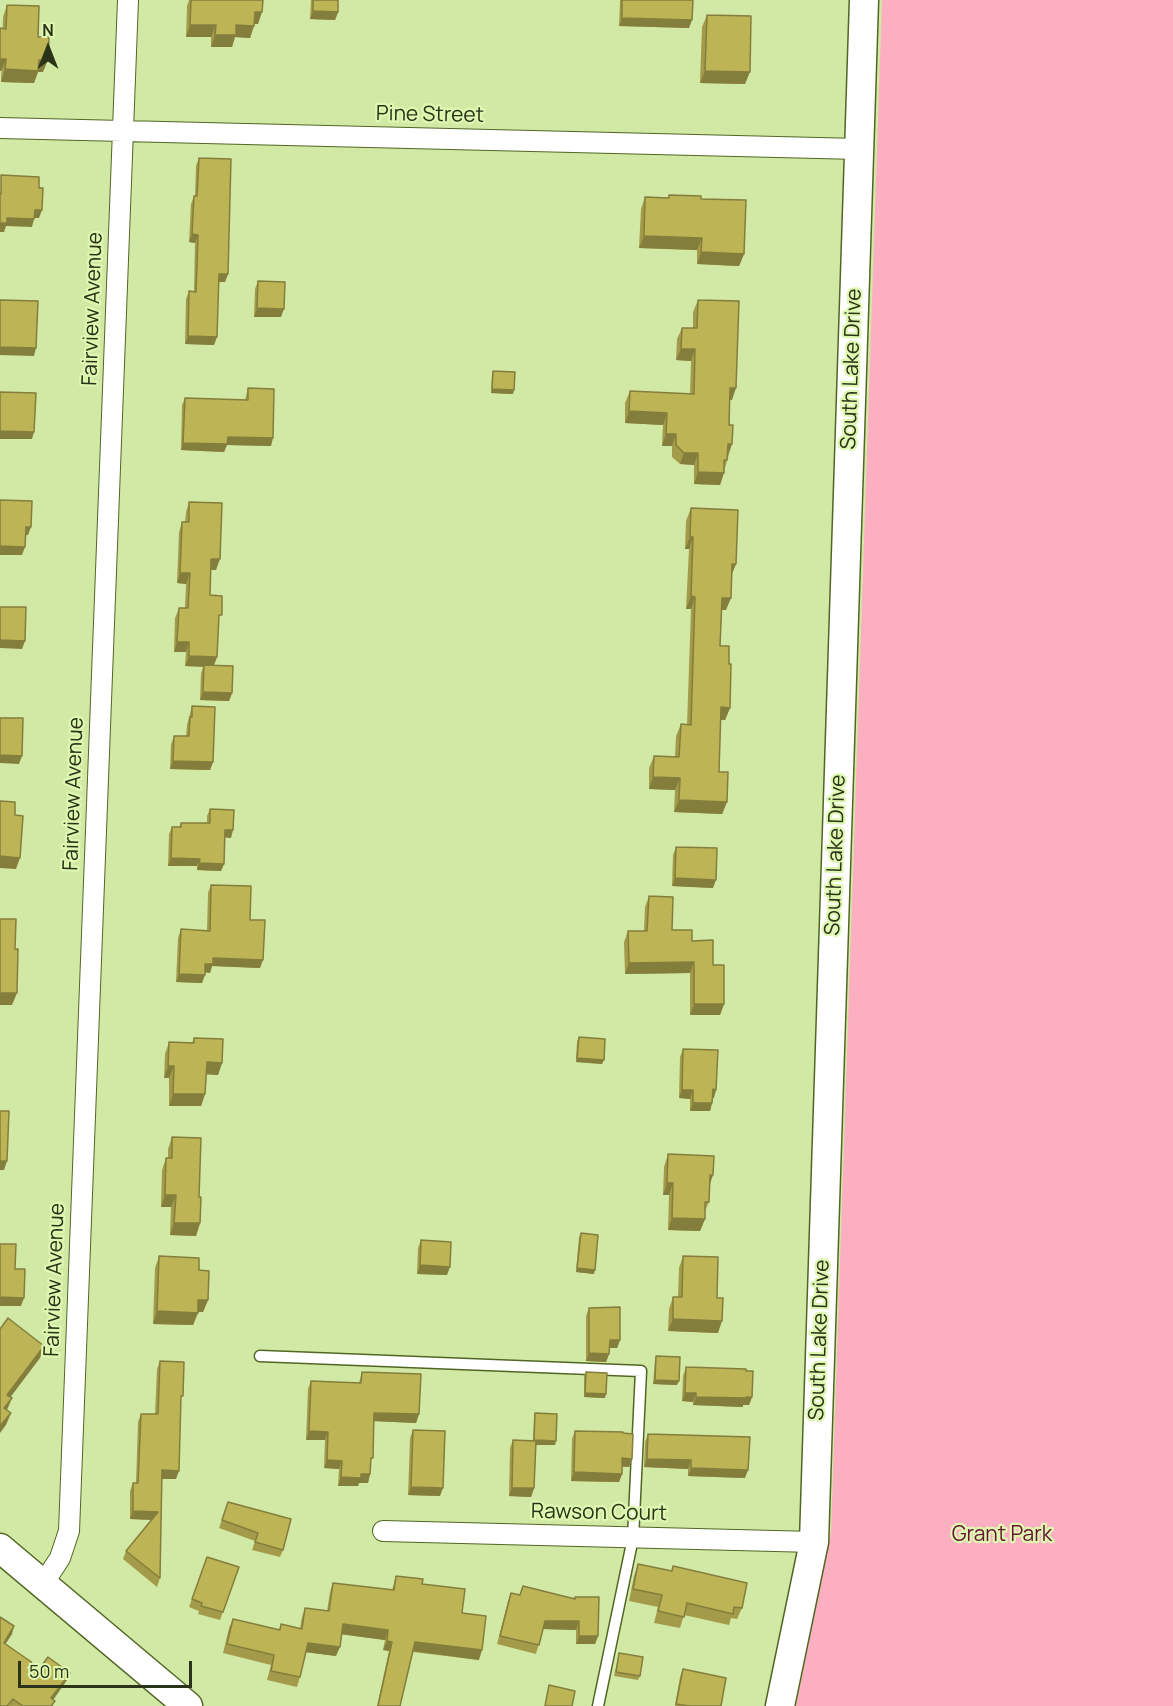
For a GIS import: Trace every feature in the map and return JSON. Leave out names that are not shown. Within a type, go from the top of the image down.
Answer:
[{"type":"street","name":"Fairview Avenue","points":[[43,1584],[60,1558],[69,1531],[128,0]]},
{"type":"street","name":"South Lake Drive","points":[[780,1706],[814,1542],[864,0]]},
{"type":"street","name":"Pine Street","points":[[0,128],[860,149]]},
{"type":"street","name":"Rawson Court","points":[[383,1531],[814,1542]]},
{"type":"street","points":[[0,1548],[188,1706]]},
{"type":"lane","points":[[260,1356],[641,1371],[633,1538],[598,1706]]},
{"type":"green space","name":"Grant Park","points":[[882,0],[1173,0],[1173,1706],[796,1706],[831,1532]]},
{"type":"building","points":[[191,0],[263,0],[262,12],[255,12],[254,26],[236,25],[236,35],[215,35],[216,25],[190,25]]},
{"type":"building","points":[[313,0],[338,0],[338,12],[313,11]]},
{"type":"building","points":[[622,0],[693,0],[692,20],[622,18]]},
{"type":"building","points":[[7,5],[39,6],[38,37],[49,37],[48,60],[39,60],[38,71],[5,69],[6,59],[0,59],[0,28],[6,29]]},
{"type":"building","points":[[707,15],[751,16],[750,72],[705,71]]},
{"type":"building","points":[[199,158],[231,159],[228,274],[219,274],[217,337],[188,336],[189,291],[196,292],[198,235],[192,234]]},
{"type":"building","points":[[1,175],[39,177],[39,188],[43,188],[42,210],[35,210],[34,219],[7,218],[7,223],[0,223]]},
{"type":"building","points":[[669,195],[701,196],[701,199],[746,200],[744,254],[701,252],[702,238],[644,236],[645,197],[669,198]]},
{"type":"building","points":[[258,281],[285,282],[284,309],[257,308]]},
{"type":"building","points":[[0,300],[38,301],[36,348],[0,347]]},
{"type":"building","points":[[698,300],[739,301],[736,388],[730,388],[729,425],[733,425],[732,444],[728,444],[724,473],[698,472],[698,453],[684,453],[676,445],[676,434],[666,434],[667,413],[629,411],[630,391],[694,394],[695,349],[681,349],[682,328],[697,328]]},
{"type":"building","points":[[493,371],[515,372],[514,390],[492,389]]},
{"type":"building","points":[[248,388],[274,389],[273,438],[228,437],[227,444],[183,443],[185,398],[248,400]]},
{"type":"building","points":[[0,392],[36,393],[34,432],[0,431]]},
{"type":"building","points":[[0,500],[32,501],[31,527],[26,527],[25,547],[0,546]]},
{"type":"building","points":[[189,502],[222,503],[220,559],[211,559],[210,595],[222,596],[217,657],[189,656],[189,642],[177,642],[179,608],[188,608],[190,573],[180,573],[182,522],[189,522]]},
{"type":"building","points":[[691,508],[738,510],[736,564],[732,564],[731,598],[722,598],[720,646],[729,646],[729,664],[731,664],[730,708],[721,707],[719,772],[728,772],[727,802],[679,800],[680,778],[653,777],[654,756],[679,757],[681,724],[691,725],[695,597],[691,596],[693,537],[690,537]]},
{"type":"building","points":[[0,607],[26,607],[25,641],[0,640]]},
{"type":"building","points":[[204,665],[233,666],[232,693],[203,692]]},
{"type":"building","points":[[192,706],[215,707],[213,762],[173,761],[174,736],[189,736]]},
{"type":"building","points":[[0,718],[23,718],[22,756],[0,755]]},
{"type":"building","points":[[0,801],[15,802],[15,815],[23,816],[20,858],[0,856]]},
{"type":"building","points":[[210,809],[234,810],[233,830],[225,830],[224,864],[199,863],[200,859],[171,858],[172,827],[181,827],[181,823],[210,823]]},
{"type":"building","points":[[676,847],[717,848],[716,880],[675,878]]},
{"type":"building","points":[[211,885],[251,886],[250,920],[265,920],[263,960],[213,958],[213,964],[205,964],[205,975],[179,974],[181,929],[210,931]]},
{"type":"building","points":[[649,896],[673,897],[672,930],[692,930],[692,941],[713,940],[713,965],[724,965],[724,1004],[694,1004],[694,962],[629,963],[628,931],[647,931]]},
{"type":"building","points":[[0,919],[16,919],[17,993],[0,993]]},
{"type":"building","points":[[579,1037],[605,1039],[604,1060],[577,1058]]},
{"type":"building","points":[[194,1038],[223,1039],[222,1063],[207,1062],[205,1094],[173,1094],[174,1066],[168,1066],[169,1042],[194,1043]]},
{"type":"building","points":[[683,1049],[718,1050],[716,1090],[713,1089],[712,1103],[693,1103],[693,1090],[682,1090]]},
{"type":"building","points":[[0,1111],[9,1111],[7,1161],[0,1161]]},
{"type":"building","points":[[172,1137],[201,1138],[200,1223],[174,1223],[176,1195],[165,1195],[166,1158],[172,1158]]},
{"type":"building","points":[[668,1154],[714,1156],[713,1175],[710,1175],[709,1202],[705,1202],[705,1219],[672,1218],[673,1183],[667,1183]]},
{"type":"building","points":[[581,1233],[598,1235],[595,1270],[577,1268]]},
{"type":"building","points":[[421,1240],[451,1242],[450,1267],[420,1265]]},
{"type":"building","points":[[0,1244],[16,1244],[15,1269],[25,1269],[24,1298],[0,1297]]},
{"type":"building","points":[[159,1256],[199,1258],[199,1270],[209,1271],[208,1300],[198,1300],[198,1313],[157,1311]]},
{"type":"building","points":[[683,1256],[718,1257],[717,1298],[723,1298],[722,1321],[673,1319],[673,1297],[682,1297]]},
{"type":"building","points":[[620,1307],[620,1340],[610,1340],[609,1354],[589,1353],[589,1308]]},
{"type":"building","points":[[8,1318],[44,1346],[7,1395],[12,1398],[4,1408],[11,1413],[0,1426],[0,1329]]},
{"type":"building","points":[[656,1356],[680,1357],[679,1381],[655,1380]]},
{"type":"building","points":[[160,1361],[184,1362],[179,1471],[162,1470],[160,1578],[126,1551],[158,1512],[133,1511],[133,1483],[138,1483],[141,1414],[158,1414]]},
{"type":"building","points":[[686,1367],[753,1371],[752,1397],[696,1397],[696,1393],[685,1393]]},
{"type":"building","points":[[362,1372],[421,1374],[419,1414],[374,1413],[373,1458],[371,1458],[370,1474],[361,1474],[361,1478],[341,1477],[342,1461],[327,1460],[328,1432],[309,1431],[311,1381],[361,1383]]},
{"type":"building","points":[[586,1372],[607,1373],[606,1394],[585,1393]]},
{"type":"building","points":[[535,1413],[557,1414],[556,1441],[534,1440]]},
{"type":"building","points":[[413,1430],[445,1431],[443,1488],[411,1487]]},
{"type":"building","points":[[575,1431],[633,1434],[632,1459],[622,1458],[622,1474],[574,1472]]},
{"type":"building","points":[[648,1434],[750,1437],[748,1470],[691,1468],[691,1460],[647,1459]]},
{"type":"building","points":[[513,1440],[536,1441],[534,1488],[512,1488]]},
{"type":"building","points":[[228,1502],[291,1519],[283,1550],[255,1542],[258,1533],[222,1520]]},
{"type":"building","points":[[207,1557],[239,1567],[223,1612],[201,1606],[202,1603],[192,1599]]},
{"type":"building","points":[[638,1564],[672,1571],[673,1566],[747,1583],[742,1608],[734,1607],[733,1614],[687,1603],[684,1617],[658,1611],[662,1595],[633,1589]]},
{"type":"building","points":[[396,1576],[423,1579],[422,1584],[465,1589],[462,1613],[486,1616],[482,1650],[415,1642],[400,1706],[378,1706],[392,1642],[387,1641],[388,1630],[343,1624],[340,1647],[308,1643],[300,1677],[271,1671],[274,1655],[227,1644],[233,1619],[280,1630],[281,1624],[302,1629],[305,1608],[329,1611],[333,1583],[394,1590]]},
{"type":"building","points":[[523,1586],[575,1599],[575,1597],[599,1597],[598,1636],[579,1636],[579,1621],[545,1621],[539,1645],[500,1636],[511,1593],[520,1595]]},
{"type":"building","points":[[0,1617],[14,1626],[4,1643],[40,1668],[48,1657],[70,1673],[51,1698],[55,1701],[51,1706],[23,1706],[13,1699],[7,1706],[0,1706]]},
{"type":"building","points":[[619,1653],[643,1657],[640,1676],[616,1672]]},
{"type":"building","points":[[683,1669],[726,1678],[721,1706],[676,1704]]},
{"type":"building","points":[[549,1685],[575,1691],[572,1706],[545,1706]]}]
